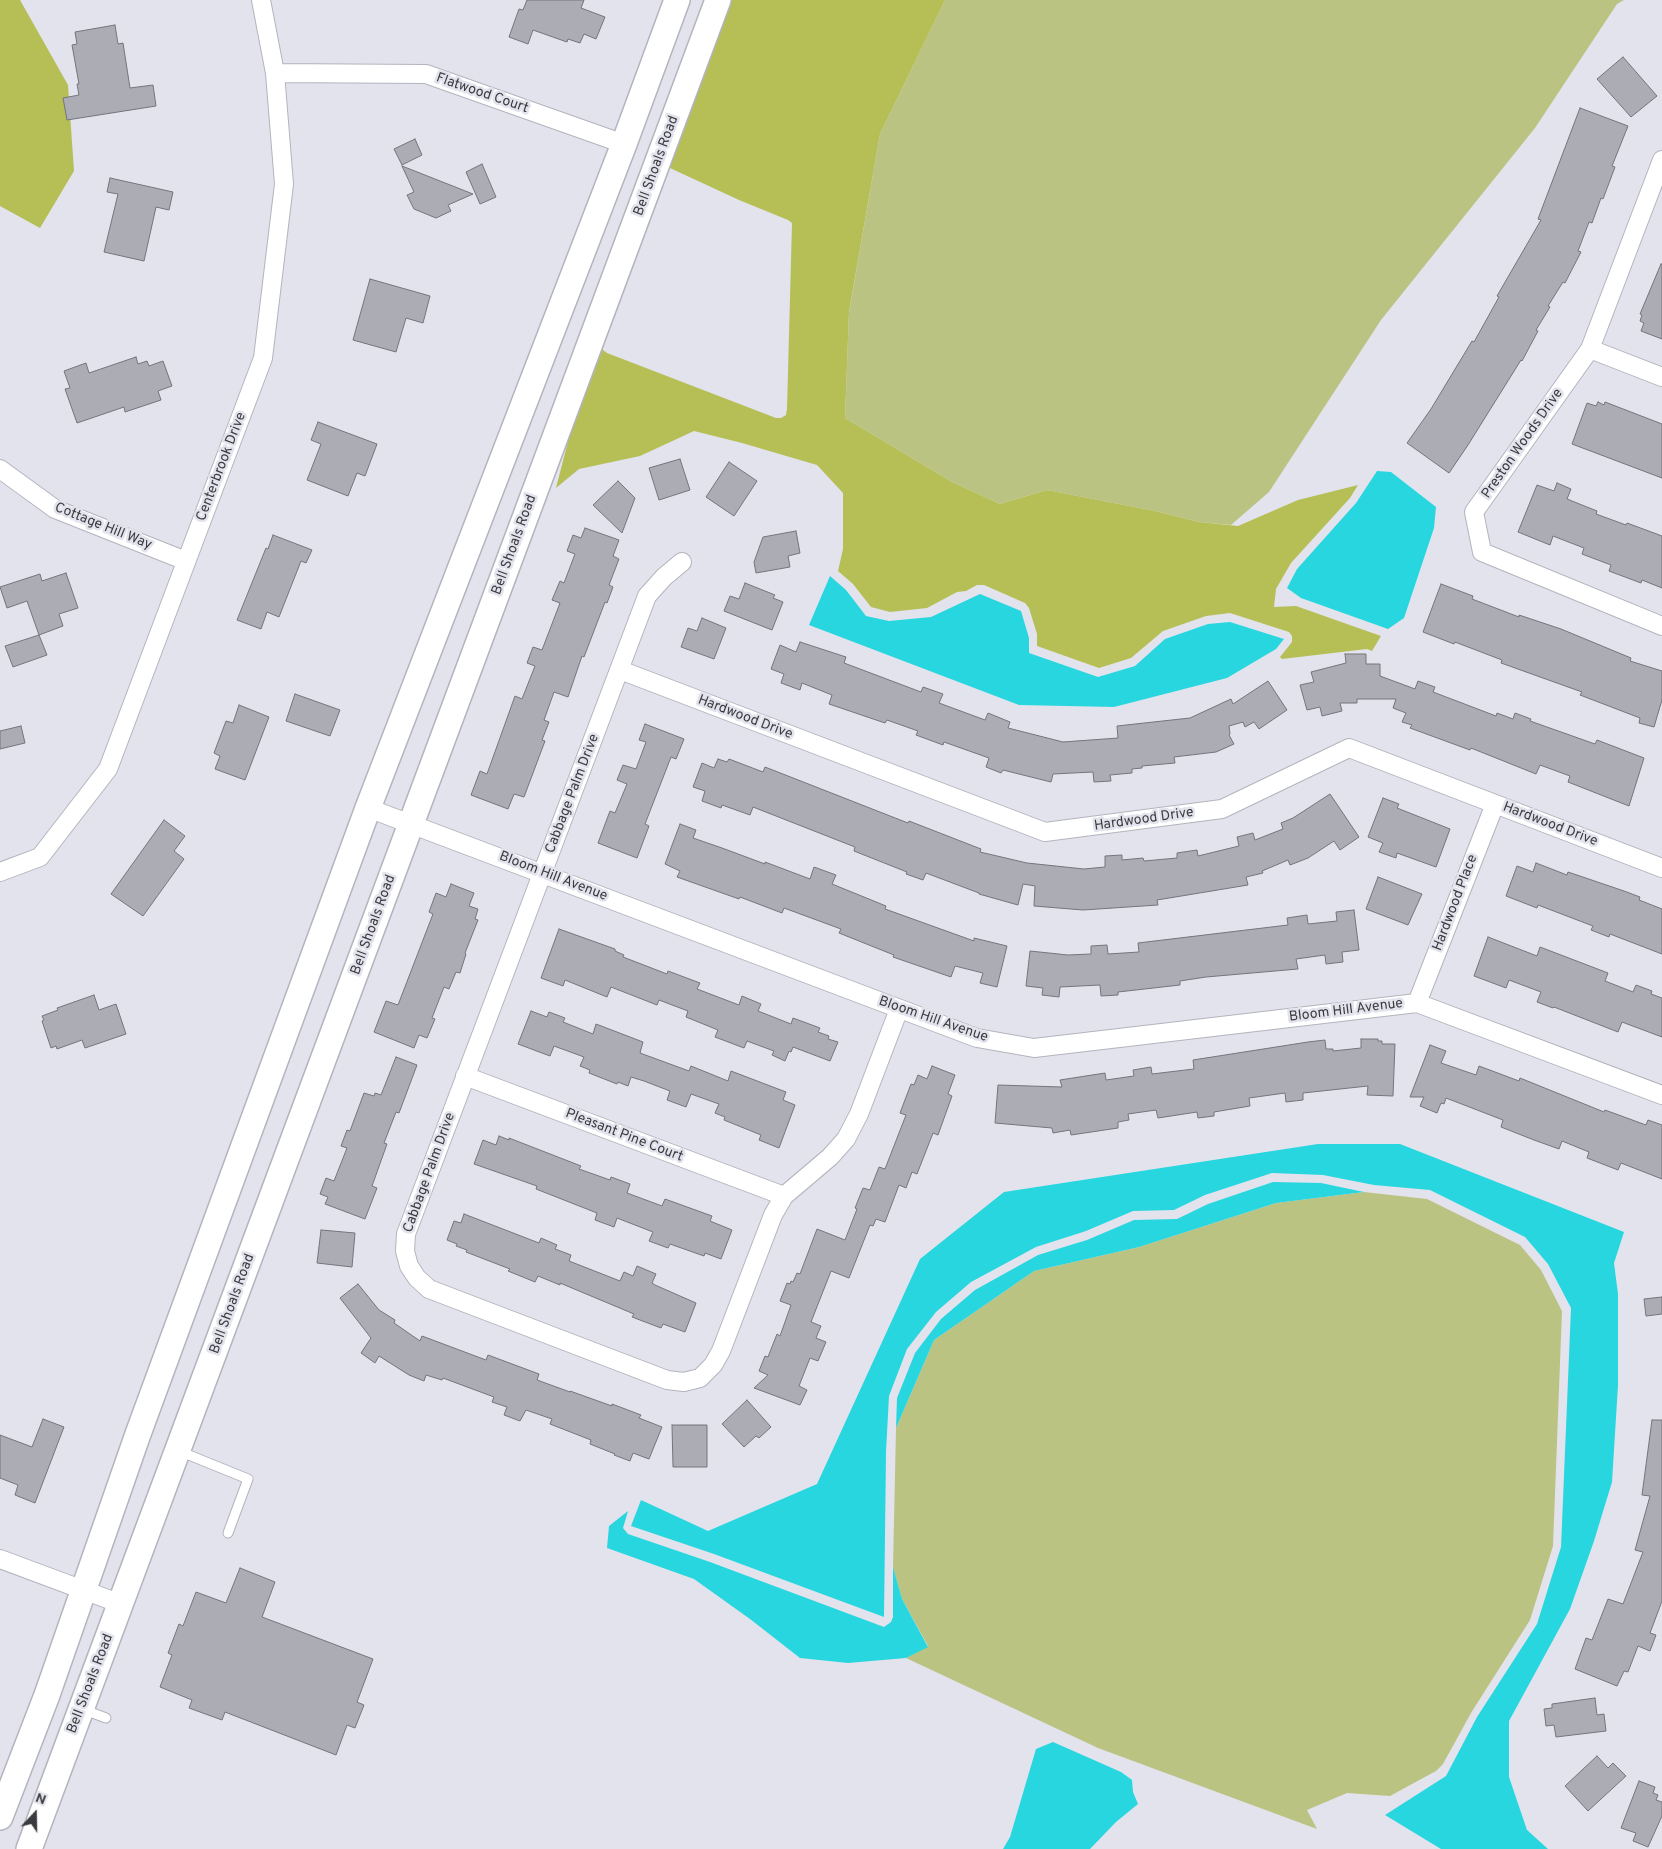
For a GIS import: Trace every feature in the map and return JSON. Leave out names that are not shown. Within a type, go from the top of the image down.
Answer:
[{"type":"main road","points":[[0,1817],[47,1695],[138,1434],[368,808],[624,144],[677,0]]},
{"type":"main road","name":"Bell Shoals Road","points":[[29,1849],[718,0]]},
{"type":"street","name":"Centerbrook Drive","points":[[0,872],[40,857],[108,769],[264,358],[284,184],[276,73],[261,0]]},
{"type":"street","name":"Flatwood Court","points":[[276,73],[426,74],[624,144]]},
{"type":"street","name":"Preston Woods Drive","points":[[1662,160],[1590,349],[1474,512],[1482,552],[1662,626]]},
{"type":"street","points":[[1590,349],[1662,377]]},
{"type":"street","name":"Cottage Hill Way","points":[[0,469],[55,509],[186,561]]},
{"type":"street","name":"Cabbage Palm Drive","points":[[682,562],[664,577],[647,596],[406,1234],[405,1251],[409,1266],[416,1278],[429,1289],[666,1380],[684,1382],[700,1378],[714,1366],[721,1351],[773,1215],[784,1196],[830,1158],[846,1139],[859,1114],[899,1009]]},
{"type":"street","name":"Hardwood Drive","points":[[620,670],[1045,832],[1222,809],[1350,748],[1662,868]]},
{"type":"street","name":"Hardwood Place","points":[[1417,1003],[1495,804]]},
{"type":"street","name":"Bloom Hill Avenue","points":[[368,808],[977,1038],[1034,1048],[1417,1003],[1662,1095]]},
{"type":"street","name":"Pleasant Pine Court","points":[[465,1076],[784,1196]]},
{"type":"street","points":[[0,1559],[121,1604]]},
{"type":"lane","points":[[178,1450],[248,1479],[228,1534]]},
{"type":"lane","points":[[82,1708],[106,1718]]},
{"type":"green space","points":[[0,0],[20,0],[68,85],[74,171],[40,228],[0,206]]},
{"type":"green space","points":[[722,0],[945,0],[880,134],[849,312],[845,418],[952,482],[1000,504],[1047,490],[1155,511],[1199,522],[1238,526],[1298,500],[1358,485],[1350,498],[1291,563],[1276,589],[1274,607],[1296,606],[1381,636],[1372,651],[1367,649],[1282,659],[1280,657],[1292,642],[1292,636],[1289,632],[1230,613],[1206,616],[1163,631],[1131,658],[1099,668],[1037,646],[1037,634],[1029,608],[1025,603],[984,585],[977,585],[966,591],[957,592],[927,608],[890,612],[871,607],[853,584],[838,571],[843,549],[843,493],[817,465],[694,431],[640,456],[579,469],[556,488],[601,313],[602,344],[603,350],[607,353],[776,418],[786,415],[792,223],[657,162]]},
{"type":"green space","points":[[945,0],[1624,0],[1617,4],[1535,128],[1381,320],[1269,492],[1231,525],[1199,522],[1155,511],[1047,490],[1000,504],[952,482],[845,418],[849,313],[880,134]]},
{"type":"green space","points":[[1364,1192],[1427,1199],[1520,1245],[1541,1270],[1562,1311],[1553,1546],[1530,1620],[1471,1713],[1443,1764],[1436,1771],[1390,1796],[1347,1793],[1307,1810],[1317,1829],[1098,1748],[906,1658],[928,1646],[902,1599],[893,1567],[896,1428],[934,1340],[1034,1271],[1139,1247],[1276,1203]]},
{"type":"water","points":[[1377,471],[1391,472],[1436,507],[1434,528],[1404,618],[1388,629],[1301,598],[1287,588],[1297,569],[1356,503]]},
{"type":"water","points":[[830,576],[846,590],[866,616],[889,621],[931,617],[980,594],[1021,611],[1029,638],[1029,653],[1098,677],[1135,666],[1165,639],[1208,624],[1230,622],[1284,639],[1276,649],[1227,678],[1114,707],[1019,705],[809,625]]},
{"type":"water","points":[[1318,1144],[1400,1144],[1624,1232],[1614,1263],[1618,1294],[1618,1385],[1612,1482],[1570,1609],[1509,1721],[1509,1777],[1527,1830],[1548,1849],[1441,1849],[1385,1815],[1446,1776],[1477,1717],[1537,1624],[1561,1547],[1571,1308],[1548,1264],[1525,1237],[1430,1190],[1374,1185],[1323,1175],[1272,1173],[1205,1195],[1174,1210],[1133,1211],[1086,1231],[1036,1247],[971,1282],[936,1312],[907,1349],[889,1396],[886,1452],[884,1617],[714,1554],[631,1526],[641,1500],[708,1531],[817,1484],[920,1259],[1004,1192]]},
{"type":"water","points":[[1273,1182],[1321,1183],[1364,1192],[1276,1203],[1139,1247],[1034,1271],[934,1340],[896,1428],[897,1398],[915,1353],[941,1319],[975,1290],[1038,1255],[1087,1240],[1134,1220],[1177,1219],[1208,1204]]},
{"type":"water","points":[[628,1511],[623,1528],[628,1534],[710,1562],[884,1627],[891,1622],[893,1617],[893,1567],[902,1599],[928,1647],[906,1658],[848,1663],[800,1658],[694,1579],[607,1548],[609,1526]]},
{"type":"water","points":[[1053,1742],[1121,1772],[1132,1780],[1133,1792],[1138,1804],[1116,1822],[1090,1849],[1003,1849],[1010,1837],[1036,1749]]},
{"type":"building","points":[[527,0],[584,0],[581,8],[605,17],[596,39],[584,34],[580,43],[568,39],[567,42],[533,30],[528,44],[509,37],[519,9],[523,10]]},
{"type":"building","points":[[115,25],[118,44],[123,43],[130,88],[153,85],[156,106],[67,120],[63,98],[79,95],[77,84],[79,84],[72,45],[77,44],[75,32]]},
{"type":"building","points":[[1623,57],[1657,96],[1631,117],[1597,79]]},
{"type":"building","points":[[1580,108],[1628,126],[1612,166],[1615,167],[1592,223],[1589,222],[1578,251],[1581,252],[1565,283],[1563,282],[1548,306],[1550,307],[1536,330],[1538,331],[1522,361],[1449,473],[1407,443],[1431,409],[1472,341],[1474,342],[1499,297],[1497,296],[1541,220],[1538,219]]},
{"type":"building","points":[[415,139],[422,155],[402,165],[394,149]]},
{"type":"building","points":[[482,164],[496,197],[480,204],[466,172]]},
{"type":"building","points":[[402,166],[473,194],[448,205],[451,211],[436,218],[414,209],[407,195],[414,192]]},
{"type":"building","points":[[110,178],[173,192],[169,210],[156,207],[144,261],[104,252],[118,194],[107,192]]},
{"type":"building","points":[[1661,264],[1662,339],[1641,331],[1644,323],[1640,321],[1642,315],[1640,314]]},
{"type":"building","points":[[370,279],[430,296],[423,323],[406,318],[396,352],[353,340]]},
{"type":"building","points":[[136,357],[138,364],[147,361],[149,366],[163,361],[172,386],[158,391],[161,400],[125,412],[124,407],[77,423],[65,389],[70,388],[64,371],[86,363],[89,373]]},
{"type":"building","points":[[1598,402],[1604,405],[1605,402],[1662,424],[1662,478],[1572,444],[1587,403],[1596,406]]},
{"type":"building","points":[[318,422],[377,444],[365,476],[357,473],[348,496],[307,480],[321,444],[311,440]]},
{"type":"building","points":[[680,459],[690,490],[659,500],[649,468]]},
{"type":"building","points":[[729,462],[757,481],[734,516],[706,497]]},
{"type":"building","points":[[618,481],[635,498],[622,533],[593,505]]},
{"type":"building","points":[[1557,483],[1571,489],[1567,499],[1597,511],[1596,514],[1662,536],[1662,588],[1642,580],[1641,583],[1609,571],[1611,565],[1582,554],[1584,548],[1553,536],[1550,545],[1518,532],[1537,485],[1554,491]]},
{"type":"building","points":[[585,528],[619,540],[613,556],[619,559],[609,585],[613,587],[607,603],[605,602],[584,657],[582,656],[568,697],[554,692],[544,720],[549,722],[542,740],[545,741],[524,797],[514,794],[508,809],[471,795],[480,771],[487,774],[515,696],[522,699],[535,666],[527,663],[533,647],[542,650],[560,603],[552,600],[560,581],[564,583],[575,554],[567,551],[573,535],[581,538]]},
{"type":"building","points":[[796,531],[800,553],[788,556],[790,567],[756,573],[754,562],[763,537]]},
{"type":"building","points":[[273,535],[312,550],[306,563],[301,561],[279,617],[267,612],[261,629],[237,620]]},
{"type":"building","points":[[66,573],[78,608],[59,614],[63,626],[39,635],[27,601],[7,608],[0,587],[40,574],[42,581]]},
{"type":"building","points":[[745,583],[775,595],[773,598],[783,602],[772,630],[724,611],[730,596],[739,599]]},
{"type":"building","points":[[1441,584],[1473,596],[1472,599],[1519,617],[1519,615],[1561,629],[1631,658],[1630,661],[1662,671],[1662,700],[1654,727],[1639,723],[1640,718],[1580,695],[1582,692],[1501,663],[1502,660],[1455,642],[1454,644],[1423,632]]},
{"type":"building","points":[[702,618],[726,628],[714,659],[681,647],[688,628],[697,631]]},
{"type":"building","points":[[39,635],[47,655],[13,667],[5,646]]},
{"type":"building","points":[[800,642],[846,657],[844,663],[921,692],[923,687],[943,694],[939,703],[985,720],[988,713],[1010,722],[1008,728],[1063,742],[1118,738],[1117,726],[1190,718],[1231,699],[1233,704],[1268,681],[1287,710],[1259,729],[1254,722],[1245,727],[1243,722],[1229,726],[1229,735],[1234,744],[1216,752],[1174,757],[1175,763],[1142,766],[1142,768],[1132,769],[1132,773],[1110,775],[1111,781],[1094,782],[1093,772],[1053,774],[1051,782],[1003,770],[1001,773],[986,767],[989,758],[944,742],[943,745],[916,735],[918,731],[887,720],[885,723],[829,704],[832,695],[802,683],[800,690],[781,683],[784,674],[771,669],[780,645],[796,652]]},
{"type":"building","points":[[1345,654],[1366,654],[1366,664],[1380,664],[1380,676],[1415,689],[1418,681],[1435,687],[1433,692],[1496,716],[1497,713],[1513,719],[1515,713],[1531,719],[1530,721],[1595,744],[1597,740],[1644,758],[1629,806],[1568,782],[1570,776],[1540,765],[1536,774],[1471,748],[1470,750],[1410,728],[1412,725],[1402,722],[1406,713],[1393,708],[1396,699],[1357,699],[1357,703],[1340,703],[1342,711],[1322,716],[1320,707],[1307,710],[1300,685],[1314,682],[1311,672],[1346,663]]},
{"type":"building","points":[[295,694],[340,710],[330,736],[286,721]]},
{"type":"building","points":[[239,705],[269,717],[245,780],[215,769],[220,756],[214,753],[226,721],[233,723]]},
{"type":"building","points":[[645,724],[684,739],[676,759],[671,757],[645,824],[649,826],[637,858],[598,843],[610,811],[615,813],[627,784],[617,780],[623,765],[636,769],[646,742],[639,740]]},
{"type":"building","points":[[21,726],[25,743],[0,749],[0,731]]},
{"type":"building","points":[[718,759],[727,762],[729,759],[763,772],[765,767],[908,823],[909,821],[981,849],[980,852],[1027,863],[1084,869],[1105,867],[1105,856],[1122,855],[1122,860],[1143,858],[1144,861],[1177,858],[1177,853],[1197,850],[1198,856],[1239,846],[1237,837],[1253,833],[1255,840],[1283,829],[1281,823],[1293,818],[1330,794],[1359,837],[1340,850],[1334,841],[1308,858],[1290,865],[1288,860],[1262,871],[1263,873],[1246,877],[1248,885],[1157,900],[1158,905],[1083,910],[1034,906],[1035,886],[1023,884],[1018,905],[979,894],[926,873],[923,880],[906,874],[907,872],[854,851],[855,847],[753,807],[750,815],[722,805],[721,808],[702,801],[705,791],[693,787],[702,763],[714,768]]},
{"type":"building","points":[[1383,798],[1399,804],[1397,808],[1450,829],[1436,867],[1397,853],[1396,858],[1379,852],[1383,843],[1368,837]]},
{"type":"building","points":[[164,820],[185,836],[174,851],[184,859],[143,916],[111,894]]},
{"type":"building","points":[[680,824],[696,830],[693,838],[810,879],[814,867],[836,875],[832,884],[886,906],[885,909],[974,941],[974,938],[1007,946],[997,987],[980,983],[983,973],[955,966],[951,977],[893,957],[894,955],[839,933],[841,929],[784,908],[782,913],[740,897],[739,899],[677,877],[680,871],[665,864]]},
{"type":"building","points":[[1536,863],[1567,875],[1568,872],[1624,891],[1640,897],[1639,900],[1662,909],[1662,954],[1610,934],[1609,937],[1591,930],[1593,926],[1538,905],[1537,908],[1506,896],[1517,866],[1533,872]]},
{"type":"building","points":[[1378,877],[1422,894],[1408,925],[1366,909]]},
{"type":"building","points":[[451,884],[474,893],[469,906],[478,909],[475,919],[478,920],[465,953],[460,973],[456,972],[449,989],[444,987],[432,1018],[435,1019],[427,1038],[419,1035],[414,1048],[374,1032],[386,1001],[398,1005],[433,914],[429,912],[436,893],[446,897]]},
{"type":"building","points":[[1354,910],[1359,950],[1342,952],[1343,962],[1326,964],[1325,955],[1296,959],[1298,969],[1206,977],[1180,981],[1180,985],[1118,992],[1118,995],[1101,996],[1100,985],[1060,987],[1059,997],[1042,995],[1043,988],[1026,986],[1030,951],[1068,955],[1091,954],[1091,946],[1107,945],[1108,954],[1139,952],[1138,943],[1288,925],[1287,918],[1307,915],[1308,924],[1337,921],[1336,912]]},
{"type":"building","points":[[559,929],[615,949],[615,951],[624,955],[623,957],[667,974],[668,971],[700,983],[697,989],[739,1005],[742,996],[761,1004],[758,1011],[791,1024],[793,1018],[820,1028],[818,1032],[829,1036],[828,1039],[838,1042],[830,1061],[793,1047],[785,1061],[772,1055],[774,1051],[747,1041],[744,1048],[715,1037],[718,1030],[686,1017],[688,1011],[659,1000],[657,1005],[611,987],[607,997],[565,980],[563,986],[541,978]]},
{"type":"building","points":[[1488,937],[1537,956],[1540,947],[1608,973],[1605,981],[1633,992],[1636,985],[1652,991],[1651,994],[1662,998],[1662,1037],[1622,1022],[1618,1032],[1537,1002],[1541,992],[1509,980],[1506,988],[1474,976]]},
{"type":"building","points":[[94,995],[99,1010],[116,1004],[126,1034],[85,1048],[82,1040],[57,1049],[56,1046],[51,1048],[42,1016],[58,1010],[57,1008]]},
{"type":"building","points":[[531,1011],[547,1017],[549,1012],[565,1018],[563,1022],[593,1034],[596,1024],[643,1042],[640,1053],[689,1071],[691,1066],[728,1081],[731,1071],[786,1092],[783,1100],[795,1105],[779,1148],[759,1140],[761,1135],[724,1120],[725,1117],[715,1113],[719,1104],[691,1094],[686,1107],[667,1100],[670,1091],[644,1081],[631,1077],[628,1086],[618,1082],[617,1084],[589,1073],[590,1070],[580,1066],[584,1057],[554,1046],[550,1056],[518,1044]]},
{"type":"building","points":[[1361,1039],[1378,1039],[1378,1041],[1382,1041],[1382,1044],[1395,1044],[1393,1096],[1367,1095],[1368,1086],[1303,1093],[1303,1100],[1286,1102],[1285,1093],[1249,1098],[1250,1106],[1214,1112],[1214,1116],[1198,1118],[1197,1112],[1158,1118],[1156,1110],[1128,1114],[1129,1120],[1118,1122],[1118,1128],[1071,1135],[1070,1130],[1053,1133],[1052,1128],[995,1123],[998,1085],[1062,1087],[1060,1080],[1105,1073],[1106,1080],[1134,1076],[1133,1070],[1151,1067],[1152,1074],[1194,1069],[1193,1060],[1308,1042],[1325,1040],[1326,1049],[1333,1049],[1333,1051],[1361,1048]]},
{"type":"building","points":[[1430,1045],[1446,1051],[1441,1063],[1476,1075],[1479,1066],[1519,1081],[1520,1078],[1604,1112],[1605,1110],[1646,1125],[1648,1120],[1662,1125],[1662,1179],[1621,1163],[1618,1170],[1587,1158],[1589,1152],[1562,1141],[1559,1149],[1534,1140],[1501,1127],[1503,1120],[1446,1098],[1444,1104],[1441,1103],[1437,1113],[1420,1106],[1424,1097],[1410,1097]]},
{"type":"building","points":[[396,1057],[417,1065],[399,1113],[396,1112],[384,1143],[387,1144],[372,1186],[377,1188],[365,1219],[325,1204],[328,1197],[320,1194],[326,1178],[334,1181],[347,1148],[341,1146],[347,1130],[350,1131],[364,1093],[374,1096],[375,1093],[381,1095]]},
{"type":"building","points":[[932,1066],[955,1075],[948,1094],[952,1096],[938,1135],[933,1133],[917,1174],[912,1172],[906,1188],[899,1185],[885,1222],[876,1219],[873,1226],[870,1225],[849,1278],[831,1271],[811,1322],[821,1326],[816,1338],[826,1342],[818,1361],[810,1358],[799,1386],[807,1390],[800,1405],[754,1388],[768,1375],[759,1371],[765,1356],[768,1357],[777,1334],[780,1336],[791,1305],[780,1301],[787,1283],[793,1282],[797,1273],[800,1274],[817,1229],[845,1240],[863,1188],[870,1190],[879,1167],[885,1169],[906,1115],[900,1113],[911,1084],[914,1085],[918,1075],[927,1079]]},
{"type":"building","points":[[499,1136],[509,1140],[509,1138],[581,1166],[579,1169],[610,1180],[611,1177],[630,1184],[627,1193],[662,1206],[665,1199],[712,1216],[710,1221],[732,1230],[721,1259],[705,1253],[704,1256],[670,1244],[668,1248],[649,1241],[653,1232],[617,1218],[614,1227],[595,1220],[597,1213],[536,1189],[537,1186],[474,1164],[483,1140],[496,1145]]},
{"type":"building","points":[[464,1214],[539,1243],[541,1238],[557,1245],[555,1249],[571,1255],[569,1261],[620,1281],[624,1272],[633,1276],[637,1266],[656,1274],[652,1283],[696,1303],[685,1332],[663,1324],[661,1328],[632,1317],[634,1314],[560,1283],[560,1285],[538,1276],[535,1282],[508,1271],[510,1269],[466,1252],[467,1250],[447,1240],[454,1221],[461,1223]]},
{"type":"building","points":[[321,1230],[355,1233],[352,1267],[317,1263]]},
{"type":"building","points":[[358,1284],[379,1310],[395,1320],[394,1323],[420,1341],[422,1336],[486,1360],[488,1355],[539,1374],[537,1380],[612,1406],[612,1404],[641,1415],[639,1418],[662,1427],[649,1459],[633,1453],[630,1461],[614,1455],[590,1444],[591,1440],[550,1424],[552,1419],[526,1410],[520,1421],[504,1415],[507,1407],[492,1402],[494,1397],[443,1378],[442,1380],[426,1375],[424,1381],[409,1375],[379,1356],[375,1363],[361,1353],[371,1338],[340,1298]]},
{"type":"building","points":[[1662,1297],[1662,1314],[1646,1316],[1644,1299]]},
{"type":"building","points":[[747,1400],[771,1427],[759,1438],[756,1436],[744,1447],[722,1424]]},
{"type":"building","points":[[43,1419],[64,1427],[35,1503],[15,1495],[18,1485],[0,1478],[0,1435],[32,1447]]},
{"type":"building","points":[[1652,1420],[1662,1420],[1662,1601],[1650,1633],[1656,1635],[1650,1651],[1638,1646],[1628,1672],[1624,1671],[1617,1686],[1575,1669],[1586,1638],[1592,1640],[1608,1599],[1623,1604],[1643,1552],[1635,1550],[1650,1496],[1642,1495]]},
{"type":"building","points":[[672,1425],[707,1425],[707,1467],[673,1467]]},
{"type":"building","points":[[240,1568],[275,1582],[262,1617],[373,1659],[357,1702],[364,1705],[355,1728],[347,1725],[336,1755],[225,1712],[222,1720],[189,1708],[192,1700],[160,1687],[172,1655],[168,1653],[179,1624],[183,1626],[196,1592],[226,1603]]},
{"type":"building","points":[[1595,1698],[1597,1715],[1604,1714],[1606,1731],[1556,1737],[1554,1725],[1546,1726],[1544,1709],[1552,1708],[1552,1704]]},
{"type":"building","points":[[1597,1756],[1608,1768],[1613,1763],[1626,1776],[1588,1811],[1565,1786]]},
{"type":"building","points":[[1639,1781],[1655,1787],[1653,1793],[1658,1795],[1656,1800],[1662,1802],[1662,1816],[1648,1847],[1633,1841],[1636,1833],[1621,1828]]}]
